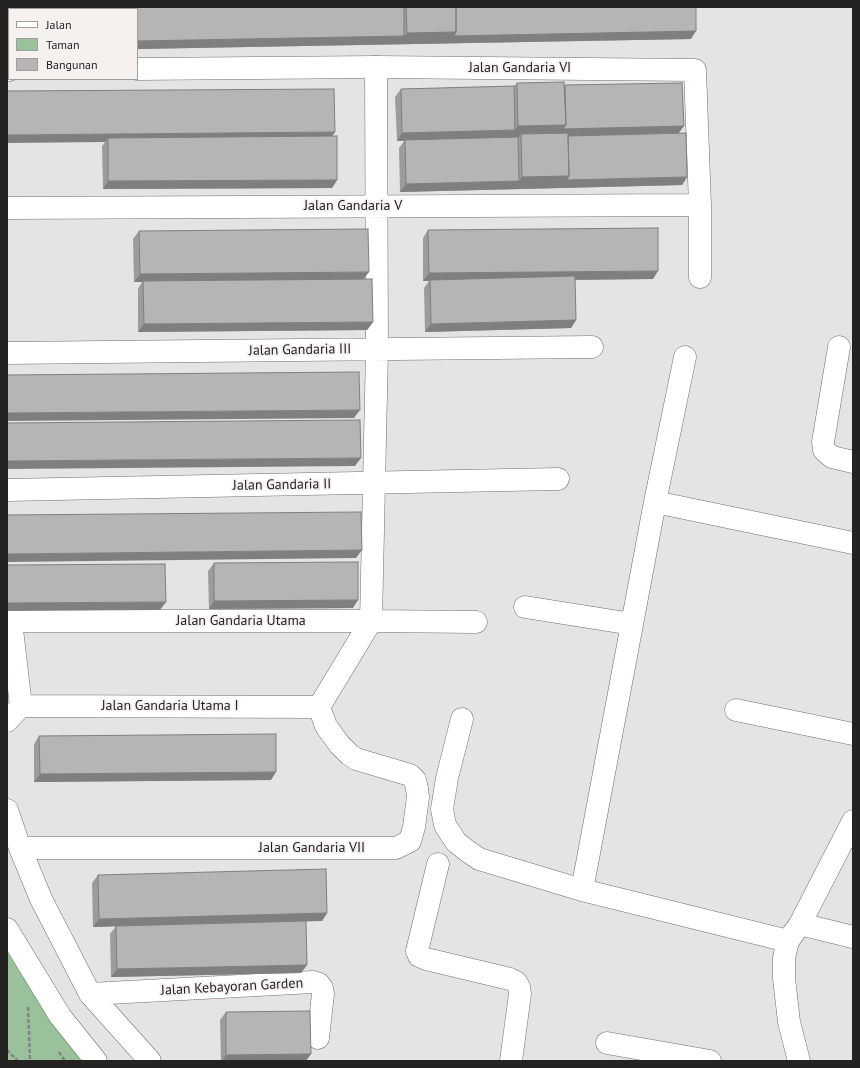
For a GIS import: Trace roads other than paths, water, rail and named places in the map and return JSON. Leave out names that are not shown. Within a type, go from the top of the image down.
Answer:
[{"type":"street","name":"Jalan Gandaria VI","points":[[138,69],[376,67],[695,70],[700,205],[700,277]]},
{"type":"street","points":[[319,706],[371,621],[377,349],[376,67]]},
{"type":"street","name":"Jalan Gandaria V","points":[[7,208],[377,205],[700,205]]},
{"type":"street","name":"Jalan Gandaria III","points":[[7,353],[592,347]]},
{"type":"street","points":[[839,347],[823,442],[824,450],[832,457],[853,462]]},
{"type":"street","points":[[582,890],[655,502],[685,356]]},
{"type":"street","name":"Jalan Gandaria II","points":[[7,490],[558,479]]},
{"type":"street","points":[[655,502],[853,543]]},
{"type":"street","points":[[525,607],[632,624]]},
{"type":"street","points":[[9,621],[14,713]]},
{"type":"street","name":"Jalan Gandaria Utama","points":[[9,621],[476,622]]},
{"type":"street","name":"Jalan Gandaria Utama I","points":[[14,713],[319,706]]},
{"type":"street","name":"Jalan Gandaria VII","points":[[20,848],[396,848],[410,841],[414,827],[417,804],[417,788],[415,780],[410,775],[356,759],[338,744],[326,726],[319,706]]},
{"type":"street","points":[[736,710],[853,734]]},
{"type":"street","points":[[462,719],[447,778],[442,809],[445,825],[456,842],[478,859],[582,890],[794,933],[853,937]]},
{"type":"street","points":[[7,810],[20,848],[41,899],[90,994],[150,1061]]},
{"type":"street","points":[[799,1061],[789,1022],[784,978],[784,958],[794,933],[853,821]]},
{"type":"street","points":[[438,864],[417,951],[419,956],[426,959],[510,979],[516,982],[519,987],[520,994],[511,1061]]},
{"type":"street","points":[[7,929],[60,1016],[96,1061]]},
{"type":"street","name":"Jalan Kebayoran Garden","points":[[90,994],[313,982],[319,984],[322,988],[323,994],[318,1038]]},
{"type":"street","points":[[607,1043],[710,1061]]}]
